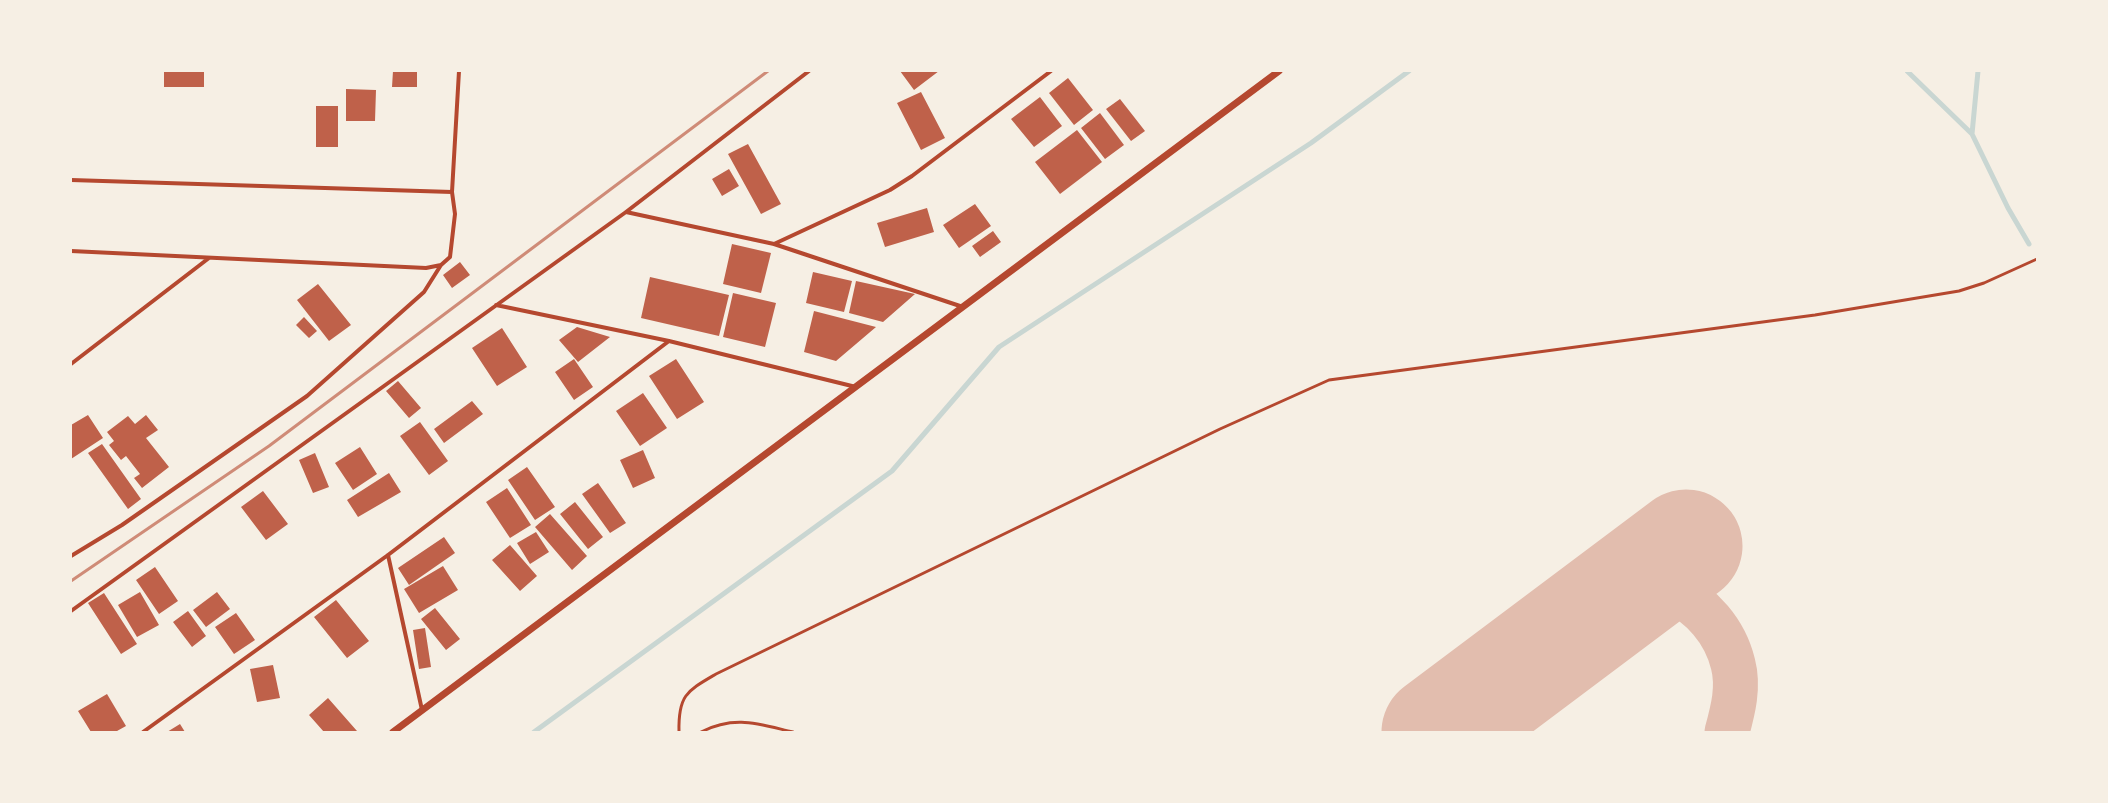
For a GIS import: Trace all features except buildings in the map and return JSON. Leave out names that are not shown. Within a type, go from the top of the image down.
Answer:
[{"type":"street","points":[[71,556],[122,525],[306,396],[424,292],[441,265],[450,257],[454,235],[455,214],[452,192],[459,71]]},
{"type":"street","points":[[71,611],[626,212],[809,71]]},
{"type":"street","points":[[774,244],[890,190],[912,176],[1051,71]]},
{"type":"street","points":[[393,732],[1279,71]]},
{"type":"street","points":[[71,180],[452,192]]},
{"type":"street","points":[[626,212],[774,244],[963,307]]},
{"type":"street","points":[[71,251],[426,268],[441,265]]},
{"type":"street","points":[[71,364],[209,258]]},
{"type":"street","points":[[496,304],[669,341],[856,387]]},
{"type":"street","points":[[143,732],[388,555],[669,341]]},
{"type":"street","points":[[388,555],[422,710]]},
{"type":"lane","points":[[678,732],[678,721],[682,700],[690,690],[716,674],[1213,433],[1329,380],[1814,315],[1943,293],[1984,283],[2037,259]]},
{"type":"lane","points":[[701,732],[722,724],[743,721],[793,732]]},
{"type":"waterway","points":[[534,732],[892,471],[999,347],[1311,143],[1409,71]]},
{"type":"waterway","points":[[1907,71],[1972,134]]},
{"type":"waterway","points":[[1978,71],[1972,134],[2008,208],[2029,244]]},
{"type":"taxiway","points":[[1508,680],[1538,623],[1556,604],[1563,599],[1577,591],[1601,582],[1625,580],[1649,583],[1672,591],[1693,603],[1711,620],[1724,641],[1735,673],[1733,707],[1727,732]]},
{"type":"runway","points":[[1438,732],[1686,546]]},
{"type":"railway","points":[[71,581],[269,446],[768,71]]}]
